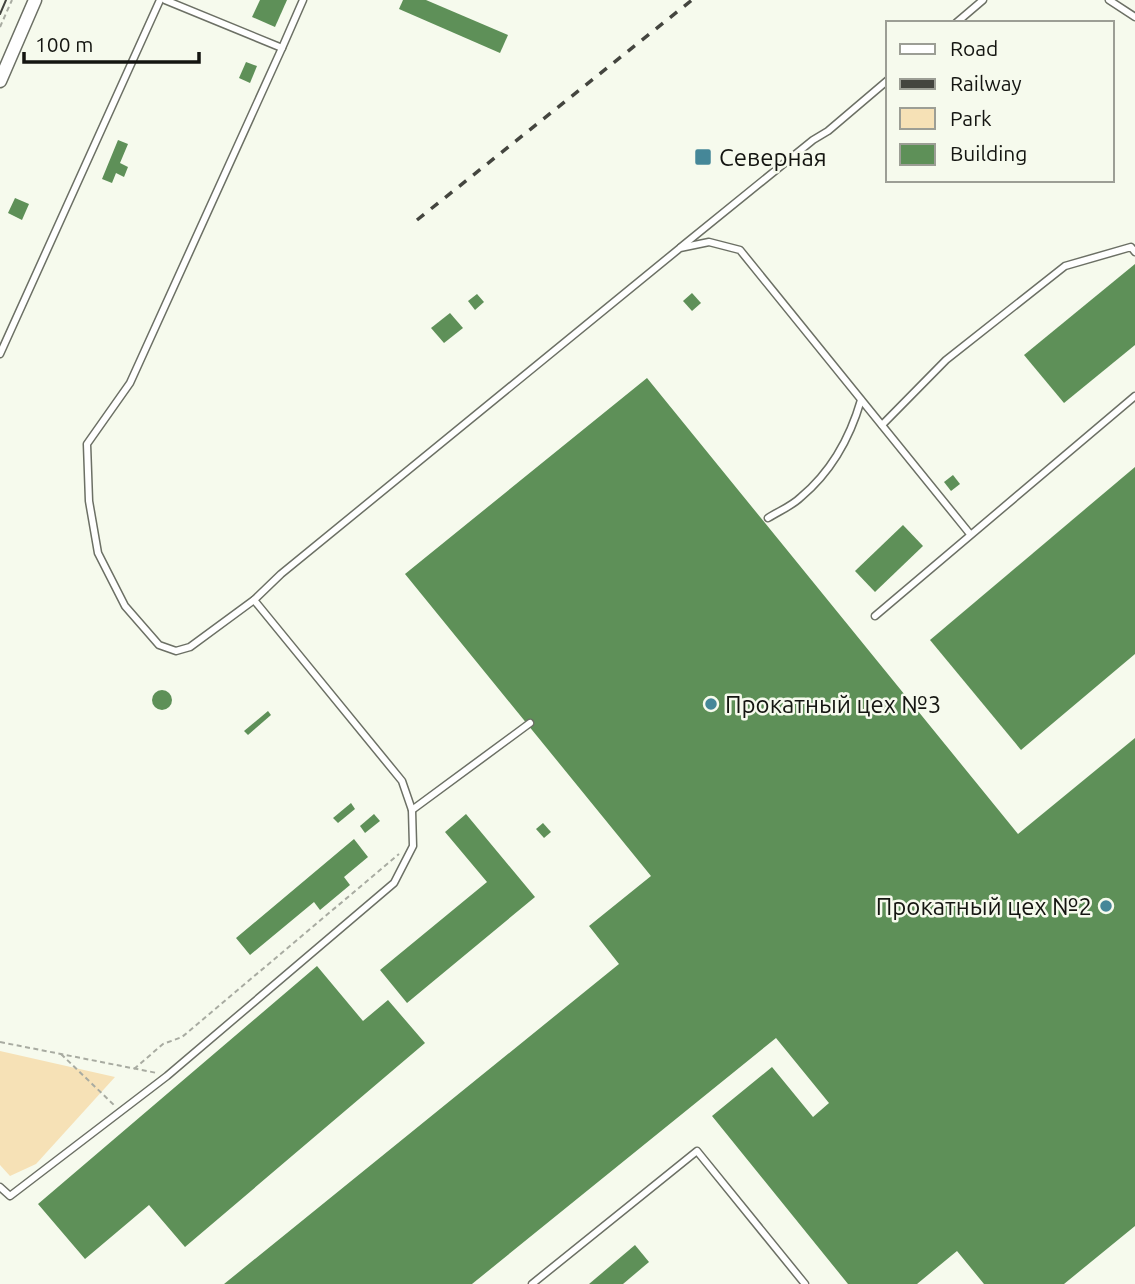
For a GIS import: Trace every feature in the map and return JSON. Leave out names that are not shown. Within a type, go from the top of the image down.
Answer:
[{"type":"street","points":[[0,81],[35,0]]},
{"type":"lane","points":[[0,354],[162,0],[282,48]]},
{"type":"lane","points":[[303,0],[130,383],[87,444],[89,501],[97,553],[125,606],[159,645],[176,650],[190,647],[254,600],[291,565],[886,82]]},
{"type":"lane","points":[[958,21],[983,0]]},
{"type":"lane","points":[[1109,0],[1135,17]]},
{"type":"lane","points":[[680,248],[709,242],[740,250],[970,534]]},
{"type":"lane","points":[[881,425],[946,360],[1065,266],[1131,247],[1135,252]]},
{"type":"lane","points":[[875,616],[1135,396]]},
{"type":"lane","points":[[768,518],[801,498],[834,463],[853,426],[861,400]]},
{"type":"lane","points":[[0,1187],[10,1196],[167,1076],[394,883],[413,846],[412,810],[402,781],[254,600]]},
{"type":"lane","points":[[412,810],[530,723]]},
{"type":"lane","points":[[532,1284],[697,1151],[805,1284]]},
{"type":"path","points":[[0,27],[12,0]]},
{"type":"path","points":[[134,1069],[163,1044],[182,1037],[413,842]]},
{"type":"path","points":[[0,1042],[167,1076]]},
{"type":"path","points":[[60,1053],[121,1111]]},
{"type":"green space","points":[[0,1051],[115,1077],[36,1164],[10,1176],[0,1165]]},
{"type":"building","points":[[260,0],[287,0],[275,27],[252,17]]},
{"type":"building","points":[[403,0],[426,0],[508,35],[500,53],[399,9]]},
{"type":"building","points":[[246,62],[257,66],[250,83],[239,78]]},
{"type":"building","points":[[118,140],[128,144],[120,163],[128,167],[124,177],[116,173],[112,183],[102,179]]},
{"type":"building","points":[[15,198],[29,204],[22,220],[8,213]]},
{"type":"building","points":[[1135,264],[1135,345],[1064,403],[1024,355]]},
{"type":"building","points":[[692,293],[701,303],[692,311],[683,301]]},
{"type":"building","points":[[477,294],[484,302],[475,310],[468,301]]},
{"type":"building","points":[[450,313],[463,328],[444,343],[431,328]]},
{"type":"building","name":"Прокатный цех №3","points":[[647,378],[1018,834],[1135,738],[1135,1226],[1064,1284],[984,1284],[957,1251],[917,1284],[848,1284],[712,1116],[772,1067],[813,1117],[829,1103],[776,1038],[472,1284],[224,1284],[619,964],[589,926],[651,876],[405,574]]},
{"type":"building","points":[[1135,467],[1135,654],[1021,750],[930,640]]},
{"type":"building","points":[[953,475],[960,484],[951,491],[944,482]]},
{"type":"building","points":[[903,525],[923,546],[875,592],[855,571]]},
{"type":"building","points":[[162,690],[169,693],[172,700],[169,707],[162,710],[155,707],[152,700],[155,693]]},
{"type":"building","points":[[268,711],[271,715],[248,735],[244,731]]},
{"type":"building","points":[[351,803],[355,809],[338,823],[333,818]]},
{"type":"building","points":[[374,814],[380,821],[365,833],[360,826]]},
{"type":"building","points":[[466,814],[535,897],[407,1003],[380,970],[487,882],[445,832]]},
{"type":"building","points":[[543,823],[551,832],[544,838],[536,829]]},
{"type":"building","points":[[354,839],[368,857],[344,877],[350,885],[320,910],[314,902],[250,955],[236,938]]},
{"type":"building","points":[[317,966],[363,1021],[388,1000],[425,1043],[185,1247],[149,1205],[85,1259],[38,1204]]},
{"type":"building","points":[[635,1245],[649,1262],[623,1284],[589,1284]]},
{"type":"tram line","points":[[0,14],[6,0]]},
{"type":"railway","points":[[417,220],[692,0]]},
{"type":"place","name":"Северная","points":[[703,157]]},
{"type":"place","name":"Прокатный цех №3","points":[[711,704]]},
{"type":"place","name":"Прокатный цех №2","points":[[1106,906]]}]
